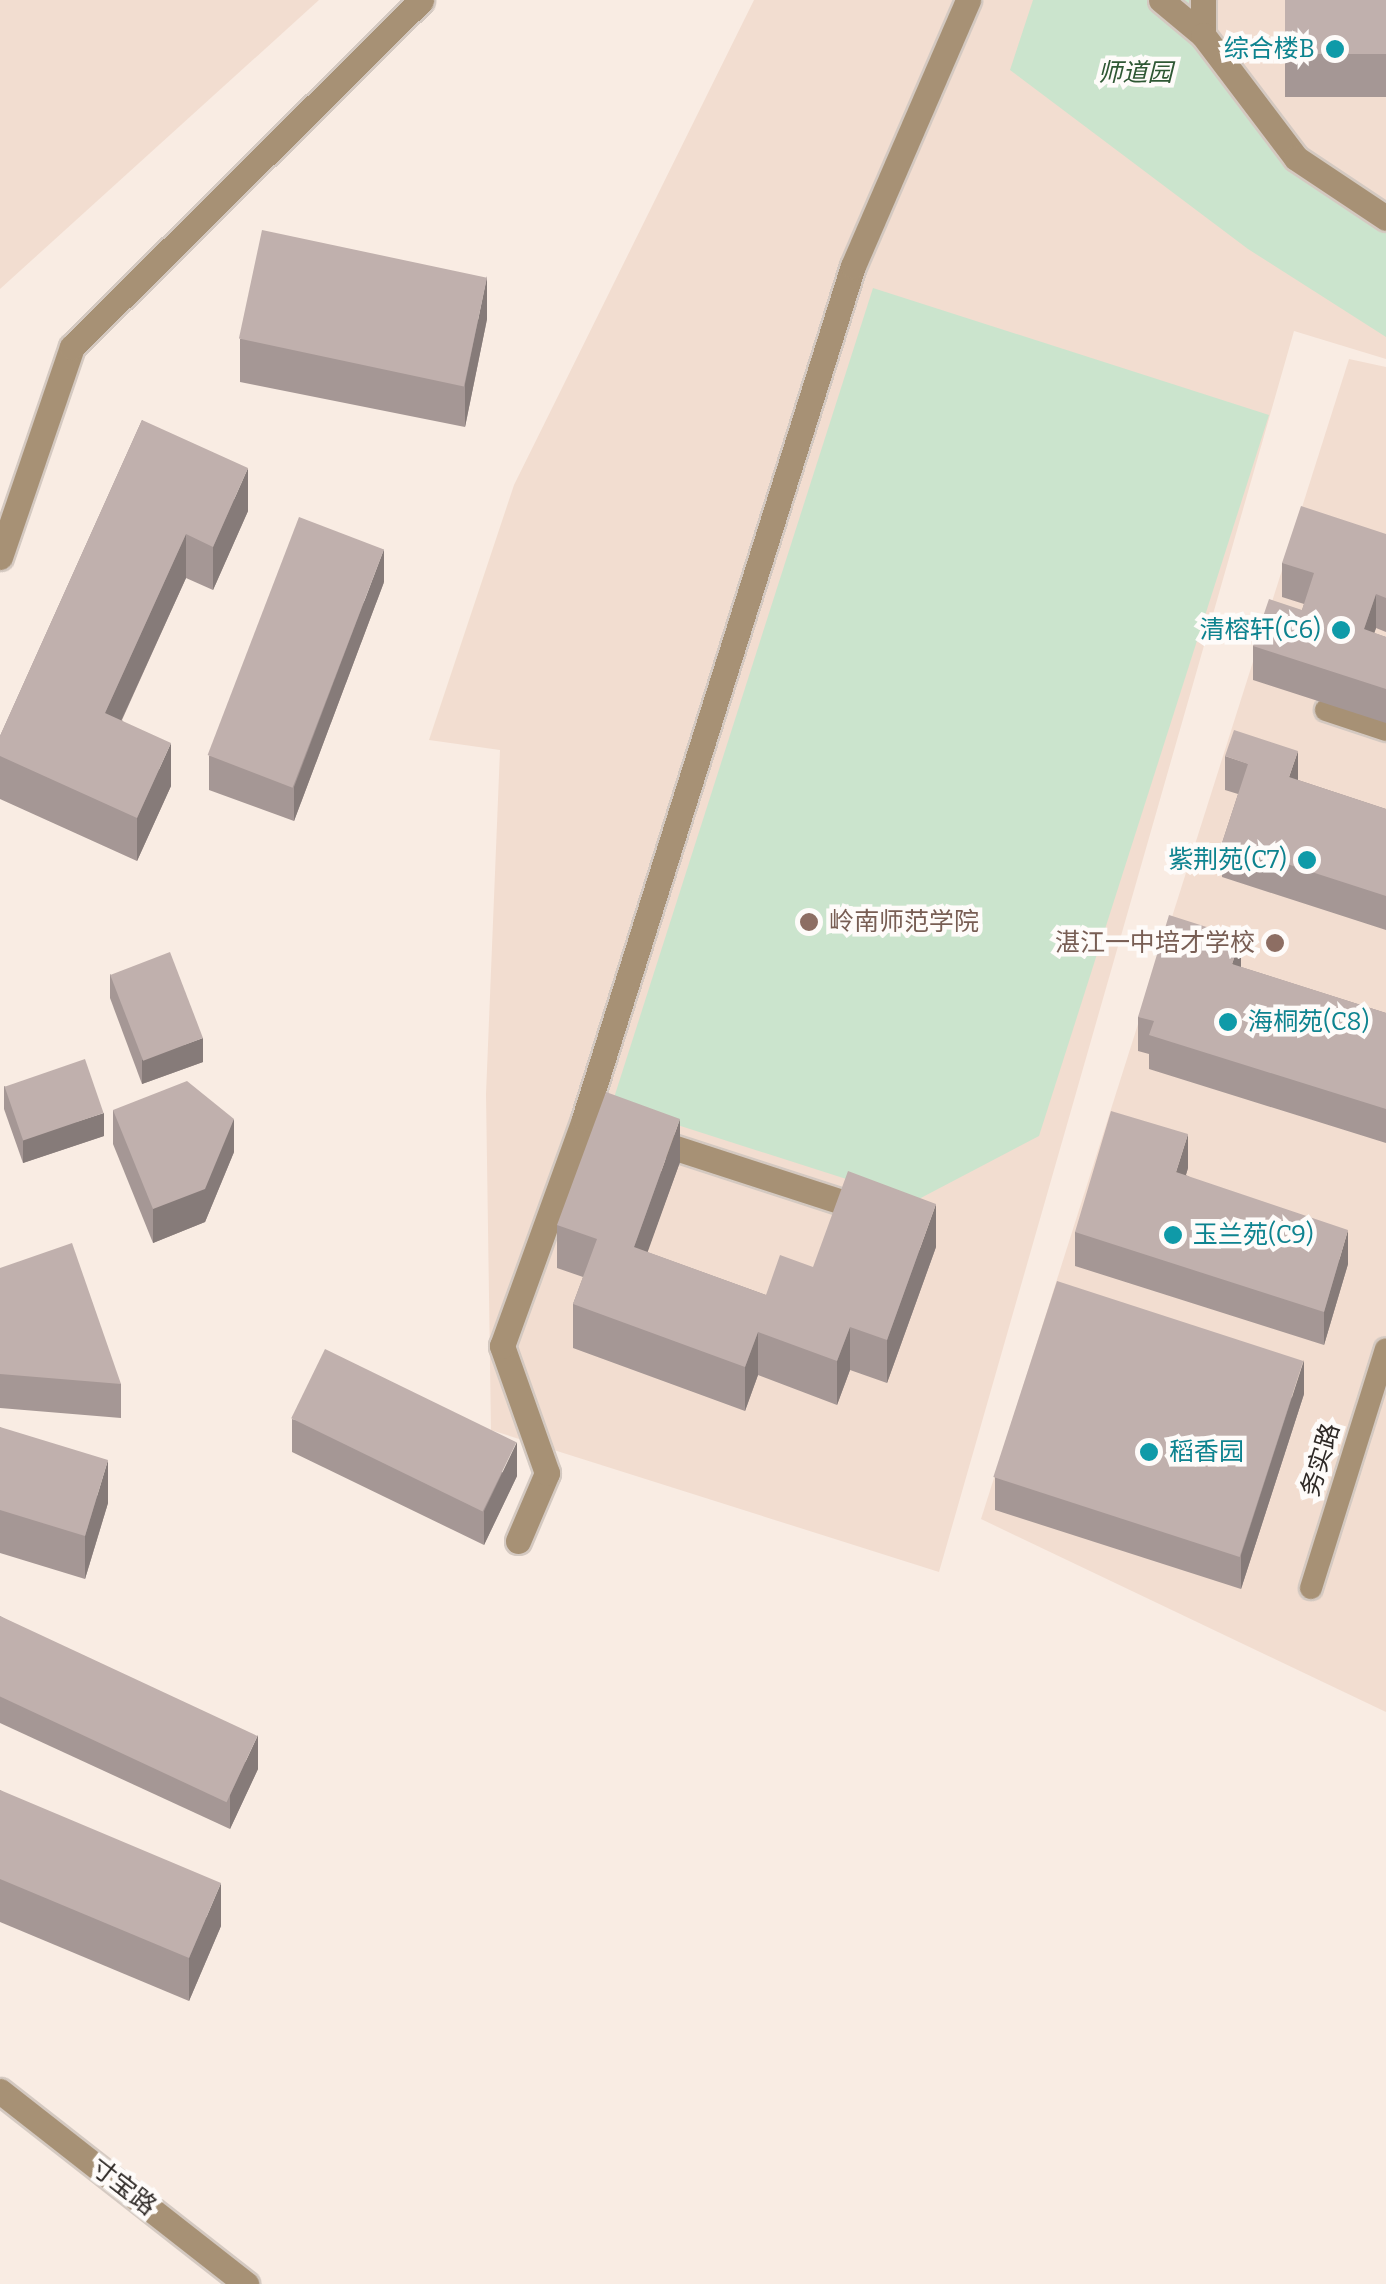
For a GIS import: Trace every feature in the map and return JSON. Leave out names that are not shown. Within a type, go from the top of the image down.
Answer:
[{"type":"street","points":[[0,557],[72,348],[421,0]]},
{"type":"street","points":[[518,1541],[547,1473],[502,1346],[603,1125],[853,266],[968,0]]},
{"type":"street","points":[[1161,0],[1203,35],[1296,158],[1386,218]]},
{"type":"street","points":[[1203,0],[1203,35]]},
{"type":"street","points":[[603,1125],[889,1218]]},
{"type":"street","name":"寸宝路","points":[[0,2091],[246,2284]]},
{"type":"lane","points":[[1326,710],[1386,730]]},
{"type":"lane","name":"务实路","points":[[1311,1588],[1386,1349]]},
{"type":"shaded area","points":[[0,0],[319,0],[0,289]]},
{"type":"shaded area","name":"岭南师范学院","points":[[754,0],[1386,0],[1386,359],[1294,331],[939,1572],[491,1430],[486,1094],[500,750],[429,740],[514,485]]},
{"type":"shaded area","name":"湛江一中培才学校","points":[[1349,359],[1386,367],[1386,1712],[981,1519]]},
{"type":"green space","name":"师道园","points":[[1033,0],[1203,0],[1203,35],[1295,158],[1386,218],[1386,337],[1248,249],[1010,70]]},
{"type":"green space","points":[[873,288],[1269,415],[1039,1136],[915,1201],[612,1104]]},
{"type":"building","points":[[1285,0],[1386,0],[1386,54],[1285,54]]},
{"type":"building","points":[[262,230],[487,278],[464,386],[239,339]]},
{"type":"building","points":[[142,420],[248,468],[213,547],[186,534],[105,713],[171,743],[137,818],[0,756],[0,736]]},
{"type":"building","name":"清榕轩(C6)","points":[[1301,506],[1386,534],[1386,598],[1376,594],[1364,629],[1386,637],[1386,689],[1253,646],[1269,599],[1302,610],[1314,573],[1282,563]]},
{"type":"building","points":[[299,517],[384,550],[293,788],[208,755]]},
{"type":"building","name":"紫荆苑(C7)","points":[[1234,730],[1298,751],[1289,777],[1386,809],[1386,896],[1222,843],[1248,764],[1225,756]]},
{"type":"building","name":"海桐苑(C8)","points":[[1169,915],[1241,938],[1232,964],[1386,1013],[1386,1109],[1149,1035],[1154,1021],[1138,1017]]},
{"type":"building","points":[[170,952],[203,1038],[143,1061],[110,975]]},
{"type":"building","points":[[85,1059],[104,1113],[23,1141],[5,1087]]},
{"type":"building","points":[[187,1081],[234,1119],[205,1189],[153,1209],[113,1110]]},
{"type":"building","points":[[606,1092],[680,1119],[634,1247],[766,1295],[780,1255],[813,1267],[848,1171],[936,1204],[887,1340],[850,1327],[837,1361],[758,1332],[745,1367],[573,1304],[597,1239],[557,1225]]},
{"type":"building","name":"玉兰苑(C9)","points":[[1111,1111],[1188,1134],[1176,1172],[1348,1230],[1324,1312],[1075,1232]]},
{"type":"building","points":[[72,1243],[121,1384],[0,1374],[0,1268]]},
{"type":"building","name":"稻香园","points":[[1057,1281],[1303,1361],[1240,1557],[993,1477]]},
{"type":"building","points":[[325,1349],[516,1442],[483,1512],[291,1418]]},
{"type":"building","points":[[0,1427],[108,1460],[85,1536],[0,1510]]},
{"type":"building","points":[[0,1616],[257,1736],[227,1802],[0,1697]]},
{"type":"building","points":[[0,1790],[221,1883],[189,1958],[0,1879]]},
{"type":"place","name":"综合楼B","points":[[1335,49]]},
{"type":"place","name":"清榕轩(C6)","points":[[1341,630]]},
{"type":"place","name":"紫荆苑(C7)","points":[[1307,860]]},
{"type":"place","name":"岭南师范学院","points":[[809,922]]},
{"type":"place","name":"湛江一中培才学校","points":[[1275,943]]},
{"type":"place","name":"海桐苑(C8)","points":[[1228,1022]]},
{"type":"place","name":"玉兰苑(C9)","points":[[1173,1235]]},
{"type":"place","name":"稻香园","points":[[1149,1452]]}]
